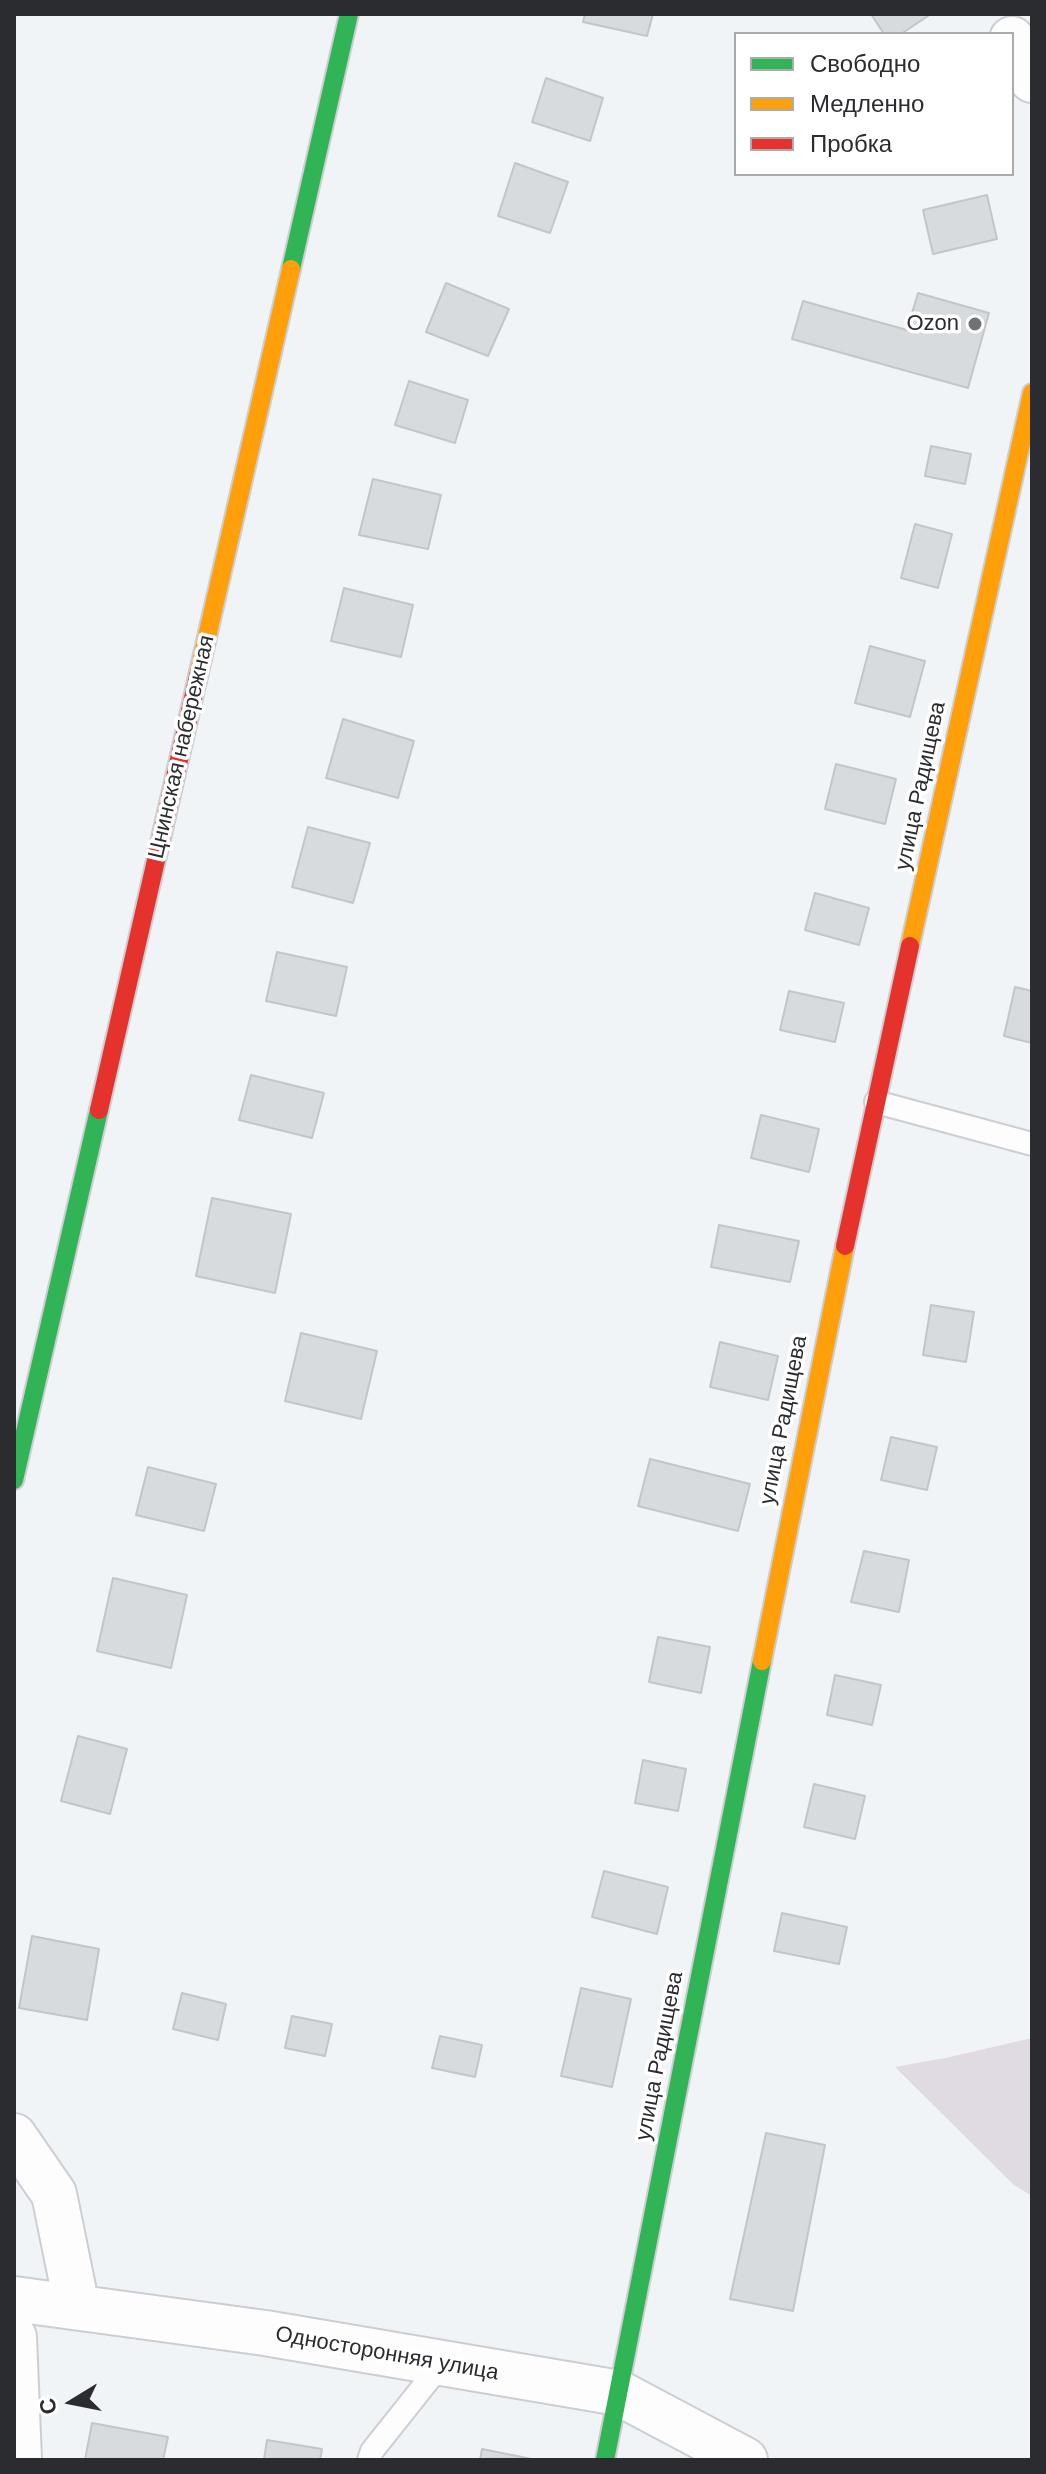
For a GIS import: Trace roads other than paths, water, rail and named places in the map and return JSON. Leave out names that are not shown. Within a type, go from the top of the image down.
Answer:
[{"type":"street","name":"Цнинская набережная","points":[[14,1480],[349,14]]},
{"type":"street","points":[[1014,43],[1032,80]]},
{"type":"street","name":"улица Радищева","points":[[605,2460],[830,1312],[1032,393]]},
{"type":"street","points":[[14,2136],[54,2194],[77,2307]]},
{"type":"street","name":"Односторонняя улица","points":[[14,2299],[265,2333],[619,2393],[745,2460]]},
{"type":"street","points":[[14,2337],[19,2460]]},
{"type":"lane","points":[[876,1102],[1032,1144]]},
{"type":"lane","points":[[369,2460],[372,2451],[442,2363]]},
{"type":"place","name":"Ozon","points":[[975,324]]}]
